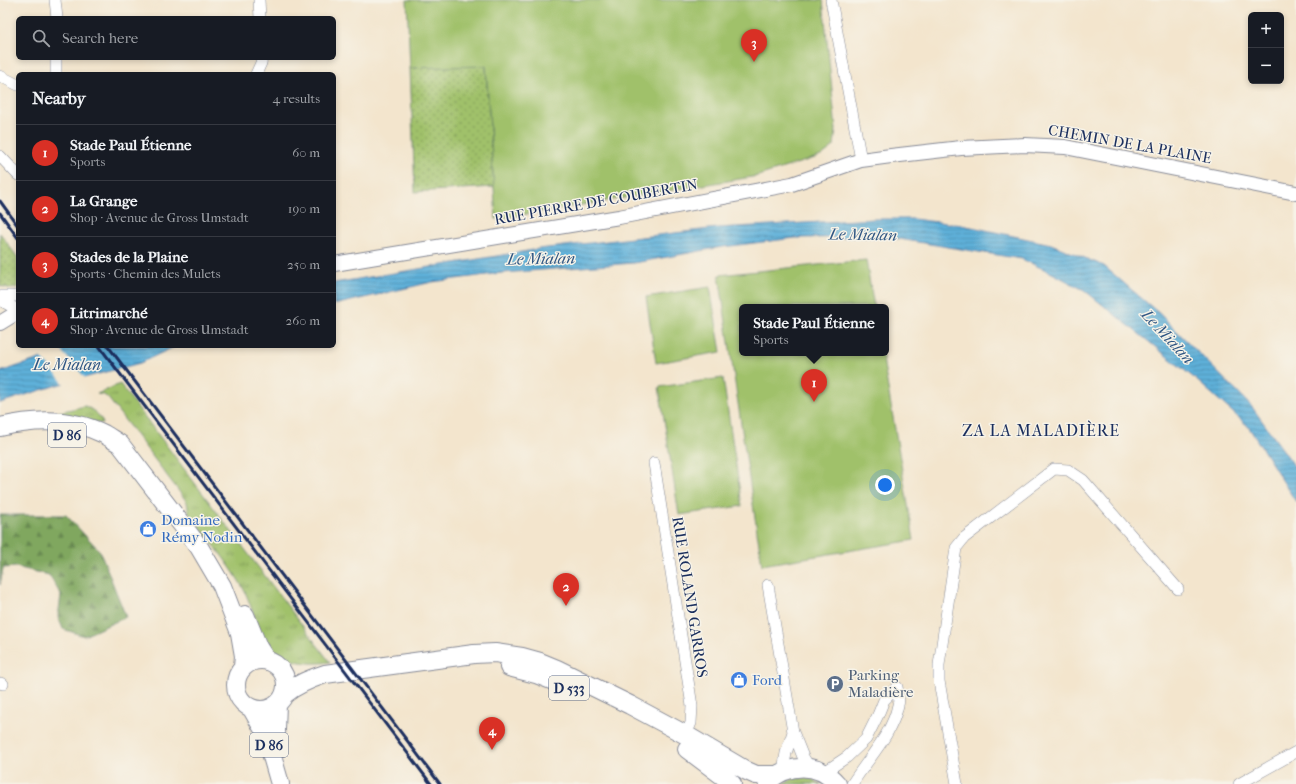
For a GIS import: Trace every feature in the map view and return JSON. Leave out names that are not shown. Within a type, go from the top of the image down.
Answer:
[{"type":"main road","name":"D 86","points":[[0,427],[27,422],[44,421],[84,426],[104,434],[120,444],[130,459],[147,478],[229,582],[241,604],[258,647],[274,665]]},
{"type":"main road","name":"D 86","points":[[0,439],[28,433],[45,432],[63,434],[82,438],[102,445],[130,459]]},
{"type":"main road","name":"D 86","points":[[200,547],[222,586],[231,607],[243,645],[243,668]]},
{"type":"main road","name":"D 533","points":[[281,699],[295,686],[325,674],[474,654],[495,653],[510,655],[540,662],[630,705],[686,735],[747,771],[756,775],[774,777]]},
{"type":"main road","points":[[262,660],[274,665],[284,674],[286,684],[281,699],[265,710],[252,709],[244,704],[237,693],[236,679],[243,668],[252,662],[262,660]]},
{"type":"main road","name":"D 533","points":[[421,661],[494,664],[517,668],[555,681],[642,724],[682,746],[708,764],[732,784]]},
{"type":"main road","name":"D 533","points":[[274,665],[325,674]]},
{"type":"main road","name":"D 86","points":[[280,784],[276,730],[281,699]]},
{"type":"main road","name":"D 86","points":[[252,709],[265,732],[280,784]]},
{"type":"main road","points":[[774,777],[803,767],[818,771],[833,779],[837,784]]},
{"type":"street","points":[[55,0],[57,16]]},
{"type":"street","points":[[259,0],[260,16]]},
{"type":"street","points":[[831,0],[860,160]]},
{"type":"street","points":[[56,60],[56,72]]},
{"type":"street","points":[[257,72],[262,60]]},
{"type":"street","points":[[0,76],[16,84]]},
{"type":"street","name":"CHEMIN DE LA PLAINE","points":[[860,160],[961,148],[1025,145],[1065,147],[1296,193]]},
{"type":"street","points":[[0,156],[16,173]]},
{"type":"street","name":"RUE PIERRE DE COUBERTIN","points":[[336,264],[619,217],[792,184],[860,160]]},
{"type":"street","points":[[0,296],[16,296]]},
{"type":"street","points":[[0,300],[16,310]]},
{"type":"street","points":[[0,323],[16,312]]},
{"type":"street","name":"RUE ROLAND GARROS","points":[[654,463],[692,706],[691,723],[686,735]]},
{"type":"street","points":[[956,784],[939,681],[939,664],[956,548],[964,538],[1054,469],[1068,470],[1083,480],[1178,589]]},
{"type":"street","points":[[768,585],[793,732],[803,757],[808,765],[818,771],[847,757],[866,739],[884,700],[897,687],[899,704],[890,726],[883,739],[852,784]]},
{"type":"street","points":[[774,777],[786,753],[793,732]]},
{"type":"street","points":[[1239,784],[1296,752]]},
{"type":"green space","points":[[407,0],[823,0],[836,130],[834,146],[821,156],[758,176],[496,219],[486,66],[410,68]]},
{"type":"green space","points":[[486,65],[494,187],[415,192],[410,68]]},
{"type":"green space","points":[[0,233],[16,255],[16,288],[12,289],[0,286]]},
{"type":"green space","points":[[866,260],[873,304],[739,304],[739,356],[883,356],[914,540],[762,565],[719,275]]},
{"type":"green space","points":[[710,287],[721,352],[656,363],[646,297]]},
{"type":"green space","points":[[723,378],[742,506],[679,515],[659,387]]},
{"type":"green space","points":[[120,384],[330,662],[311,663],[292,660],[276,652],[269,645],[260,631],[242,586],[223,558],[189,514],[187,502],[108,398],[104,395],[97,394]]},
{"type":"green space","points":[[85,406],[99,415],[103,424],[51,414]]},
{"type":"green space","points":[[0,515],[66,515],[100,551],[126,617],[84,636],[63,629],[58,617],[61,595],[49,575],[16,567],[3,568],[0,585]]},
{"type":"green space","points":[[799,778],[812,779],[821,784],[782,784]]},
{"type":"water","name":"Le Mialan","points":[[875,219],[913,219],[962,225],[1051,244],[1104,266],[1161,315],[1252,407],[1296,469],[1296,502],[1248,426],[1193,377],[1084,290],[1022,259],[887,237],[795,238],[722,247],[634,263],[502,273],[432,282],[336,305],[336,283],[539,249],[718,228]]},
{"type":"water","name":"Le Mialan","points":[[60,348],[172,348],[140,363],[57,385],[0,403],[0,372],[39,359]]},
{"type":"pier","points":[[59,348],[86,379],[65,385],[40,356]]},
{"type":"railway","points":[[0,201],[16,223]]},
{"type":"railway","points":[[0,213],[16,235]]},
{"type":"railway","points":[[101,348],[431,784]]},
{"type":"railway","points":[[110,348],[440,784]]},
{"type":"place","name":"Stades de la Plaine","points":[[754,62]]},
{"type":"place","name":"Stade Paul Étienne","points":[[814,402]]},
{"type":"place","name":"Domaine Rémy Nodin","points":[[148,529]]},
{"type":"place","name":"La Grange","points":[[566,606]]},
{"type":"place","name":"Ford","points":[[739,680]]},
{"type":"place","name":"Parking Maladière","points":[[835,684]]},
{"type":"place","name":"Litrimarché","points":[[492,750]]},
{"type":"district","name":"ZA LA MALADIÈRE","points":[[1041,430]]}]
